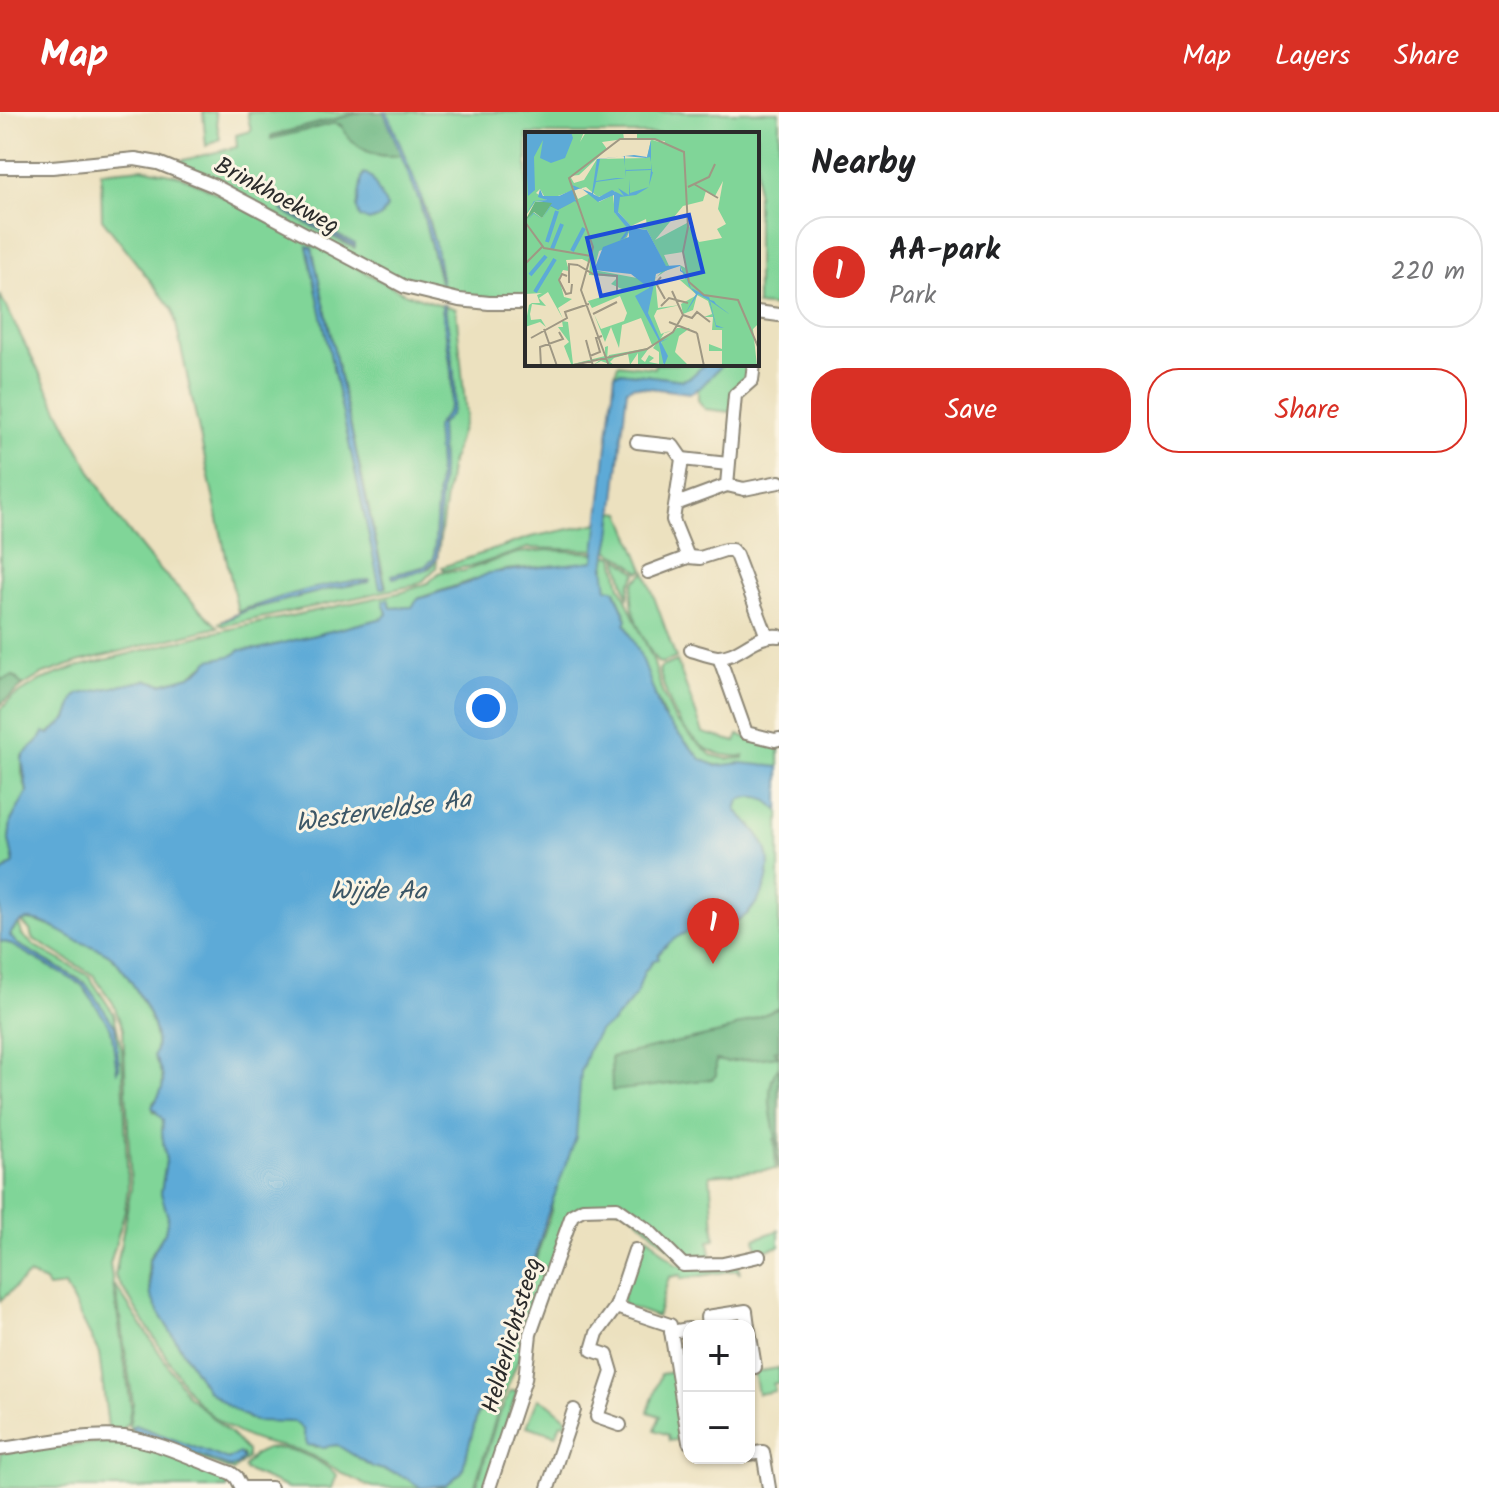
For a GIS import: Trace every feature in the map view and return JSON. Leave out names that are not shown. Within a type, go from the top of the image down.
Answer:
[{"type":"street","name":"Brinkhoekweg","points":[[0,167],[52,167],[135,159],[158,163],[215,186],[405,287],[459,300],[525,303]]},
{"type":"street","points":[[759,312],[779,315]]},
{"type":"street","points":[[727,485],[735,395],[752,380],[754,366]]},
{"type":"street","points":[[637,442],[673,446],[682,459],[673,520],[688,557]]},
{"type":"street","points":[[682,459],[728,464]]},
{"type":"street","points":[[676,504],[727,485],[744,489],[779,482]]},
{"type":"street","points":[[648,572],[688,557],[700,558],[725,550],[732,550],[736,555],[773,635],[719,657],[691,650]]},
{"type":"street","points":[[719,657],[746,733],[779,739]]},
{"type":"street","name":"Helderlichtsteeg","points":[[489,1488],[525,1379],[530,1334],[568,1220],[577,1211],[606,1206],[623,1210],[683,1265],[723,1264],[759,1256]]},
{"type":"street","points":[[620,1425],[597,1417],[612,1372],[607,1355],[592,1350],[597,1333],[616,1307],[635,1250]]},
{"type":"street","points":[[616,1307],[670,1325],[683,1405]]},
{"type":"street","points":[[707,1320],[707,1317],[746,1311],[747,1320]]},
{"type":"street","points":[[671,1332],[683,1330]]},
{"type":"street","points":[[548,1488],[574,1410]]},
{"type":"street","points":[[0,1449],[97,1437],[126,1437],[231,1473],[242,1488],[271,1488]]},
{"type":"street","points":[[755,1453],[763,1452],[769,1488]]},
{"type":"green space","points":[[203,112],[215,112],[220,139],[206,146]]},
{"type":"green space","points":[[247,112],[362,112],[272,135],[271,138],[335,123],[395,156],[402,154],[420,203],[442,290],[426,210],[387,112],[779,112],[779,307],[759,305],[759,132],[525,132],[525,299],[468,297],[405,283],[175,162],[237,147],[236,135],[251,131]],"holes":[[[363,174],[378,192],[383,215],[373,220],[357,209]],[[284,208],[355,244],[354,248],[282,211]]]},
{"type":"green space","points":[[362,112],[384,112],[402,154],[383,156],[366,151],[352,140],[341,125],[335,123],[271,139],[271,136]]},
{"type":"green space","points":[[142,168],[180,176],[404,293],[442,305],[451,369],[451,395],[449,409],[437,427],[439,468],[434,558],[429,565],[392,575],[430,568],[437,559],[442,468],[440,425],[452,410],[455,388],[445,305],[456,309],[466,415],[450,467],[436,568],[423,581],[223,626],[219,623],[247,610],[346,583],[238,612],[173,310],[102,219],[101,172]],"holes":[[[307,246],[312,248],[386,587],[380,587]]]},
{"type":"green space","points":[[0,295],[76,445],[117,517],[158,568],[218,627],[78,662],[41,675],[23,686],[14,677],[0,680]]},
{"type":"green space","points":[[617,366],[703,366],[683,380],[620,372],[615,374]]},
{"type":"green space","points":[[721,366],[751,366],[750,378],[730,412],[705,409],[698,400],[698,389]]},
{"type":"green space","points":[[614,512],[621,513],[644,570],[640,572],[608,551]]},
{"type":"green space","points":[[599,523],[597,550],[528,548],[473,566],[444,570],[442,567],[531,537]]},
{"type":"green space","points":[[549,550],[596,553],[593,562],[503,570],[419,598],[412,607],[391,608],[388,600],[384,601],[387,615],[383,618],[259,649],[242,650],[207,663],[190,676],[162,684],[147,680],[77,696],[65,722],[22,756],[27,792],[11,821],[9,840],[14,863],[0,874],[0,710],[12,698],[41,680],[77,667],[207,634],[403,592],[428,583],[440,572],[464,571],[517,553]]},
{"type":"green space","points":[[607,555],[614,556],[620,586],[653,660],[662,692],[675,720],[685,730],[670,703],[659,670],[677,661],[703,733],[736,742],[738,735],[779,744],[779,1170],[774,1138],[776,1169],[710,1175],[715,1240],[709,1241],[712,1262],[685,1263],[626,1208],[579,1207],[499,1408],[474,1488],[435,1488],[446,1485],[462,1472],[477,1415],[501,1372],[510,1332],[520,1311],[551,1211],[575,1051],[735,812],[740,763],[722,766],[701,759],[666,721],[615,590],[607,589],[604,574]],"holes":[[[700,744],[710,751],[744,758],[727,759],[711,755]]]},
{"type":"green space","points":[[617,557],[637,573],[630,584],[628,599]]},
{"type":"green space","points":[[645,572],[676,658],[662,663],[657,662],[641,634],[632,603],[634,582]]},
{"type":"green space","points":[[14,676],[23,686],[0,705],[0,680]]},
{"type":"green space","points":[[27,920],[71,935],[112,957],[136,990],[150,1019],[155,1033],[154,1056],[162,1081],[161,1092],[153,1103],[153,1112],[160,1114],[163,1120],[166,1161],[161,1193],[168,1217],[165,1232],[149,1258],[151,1296],[207,1390],[249,1419],[295,1422],[303,1429],[306,1443],[314,1447],[337,1445],[373,1467],[399,1474],[422,1488],[373,1487],[306,1453],[247,1437],[215,1418],[188,1391],[115,1276],[131,1188],[123,1029],[113,1003],[93,975],[32,938],[30,930],[22,922]]},
{"type":"green space","points":[[19,923],[22,935],[35,946],[89,976],[114,1014],[122,1050],[128,1188],[110,1264],[131,1406],[128,1423],[117,1434],[109,1435],[99,1353],[65,1286],[48,1288],[45,1282],[28,1275],[0,1301],[0,941],[82,985],[110,1025],[119,1068],[115,1026],[84,982],[14,942],[10,934]]},
{"type":"green space","points":[[779,1008],[779,1050],[774,1051],[779,1056],[726,1062],[716,1060],[716,1075],[712,1079],[612,1091],[611,1057],[720,1033]]},
{"type":"green space","points":[[779,1066],[779,1152],[770,1096]]},
{"type":"green space","points":[[779,1230],[779,1246],[758,1253],[755,1239]]},
{"type":"green space","points":[[648,1236],[676,1265],[738,1265],[740,1274],[737,1270],[681,1279],[681,1275],[669,1277],[657,1317],[624,1305],[622,1297],[640,1244]]},
{"type":"green space","points":[[115,1285],[188,1396],[231,1434],[247,1451],[247,1458],[233,1471],[132,1434],[129,1427],[133,1403]],"holes":[[[135,1425],[228,1460],[242,1454],[243,1457],[237,1465],[230,1467],[131,1429]]]},
{"type":"green space","points":[[779,1368],[779,1382],[773,1384],[775,1391],[758,1394],[755,1372]]},
{"type":"green space","points":[[673,1372],[683,1439],[669,1441],[668,1435],[655,1430],[660,1416],[648,1412],[661,1374]]},
{"type":"green space","points":[[510,1391],[517,1391],[485,1488],[476,1488],[496,1422]]},
{"type":"green space","points":[[538,1399],[566,1418],[567,1424],[561,1423],[556,1435],[527,1426]]},
{"type":"green space","points":[[102,1442],[141,1444],[228,1476],[227,1488],[0,1488],[0,1453]]},
{"type":"green space","points":[[266,1449],[295,1451],[322,1464],[337,1475],[332,1488],[288,1488],[245,1470],[244,1466],[254,1455]]},
{"type":"water","points":[[384,112],[387,112],[419,191],[436,248],[443,290],[420,203]]},
{"type":"water","points":[[365,173],[371,177],[387,207],[381,217],[369,221],[360,217],[357,208]]},
{"type":"water","points":[[281,208],[355,244],[355,247],[282,211]]},
{"type":"water","points":[[307,246],[312,248],[385,588],[380,588]]},
{"type":"water","points":[[444,304],[455,389],[452,411],[440,425],[442,468],[437,559],[425,570],[393,578],[392,575],[424,567],[434,558],[439,468],[436,427],[449,409],[452,395]]},
{"type":"water","name":"Wijde Aa","points":[[703,366],[721,366],[700,388],[690,393],[633,386],[627,389],[611,535],[604,567],[607,589],[614,589],[662,716],[701,759],[716,766],[741,763],[779,767],[779,811],[770,802],[756,797],[739,800],[736,810],[766,847],[767,880],[762,894],[742,918],[688,932],[668,944],[658,955],[659,959],[654,960],[644,972],[637,993],[611,1024],[599,1031],[589,1048],[581,1071],[576,1137],[546,1219],[520,1311],[510,1332],[501,1372],[477,1415],[462,1472],[446,1485],[422,1488],[399,1474],[373,1467],[337,1445],[307,1445],[303,1429],[295,1422],[254,1421],[228,1406],[207,1390],[159,1313],[151,1296],[149,1260],[165,1232],[168,1217],[161,1193],[166,1161],[163,1120],[152,1107],[160,1094],[163,1077],[154,1056],[155,1033],[151,1019],[128,977],[108,954],[41,922],[23,921],[16,926],[10,936],[17,944],[86,984],[115,1026],[117,1071],[111,1028],[82,985],[0,941],[0,874],[14,863],[9,840],[11,821],[27,792],[22,759],[44,732],[49,734],[67,719],[75,697],[80,694],[147,680],[162,684],[190,676],[210,660],[234,655],[239,650],[259,649],[383,618],[387,614],[383,601],[388,599],[391,608],[412,607],[418,599],[489,573],[594,561],[615,374],[620,372],[683,380]]},
{"type":"water","points":[[370,580],[247,610],[222,622],[236,614],[254,607],[294,594],[335,584]]},
{"type":"water","points":[[135,1425],[228,1460],[239,1453],[243,1458],[230,1467],[134,1431],[131,1428]]},
{"type":"place","name":"AA-park","points":[[713,964]]},
{"type":"water label","name":"Westerveldse Aa","points":[[383,810]]}]
